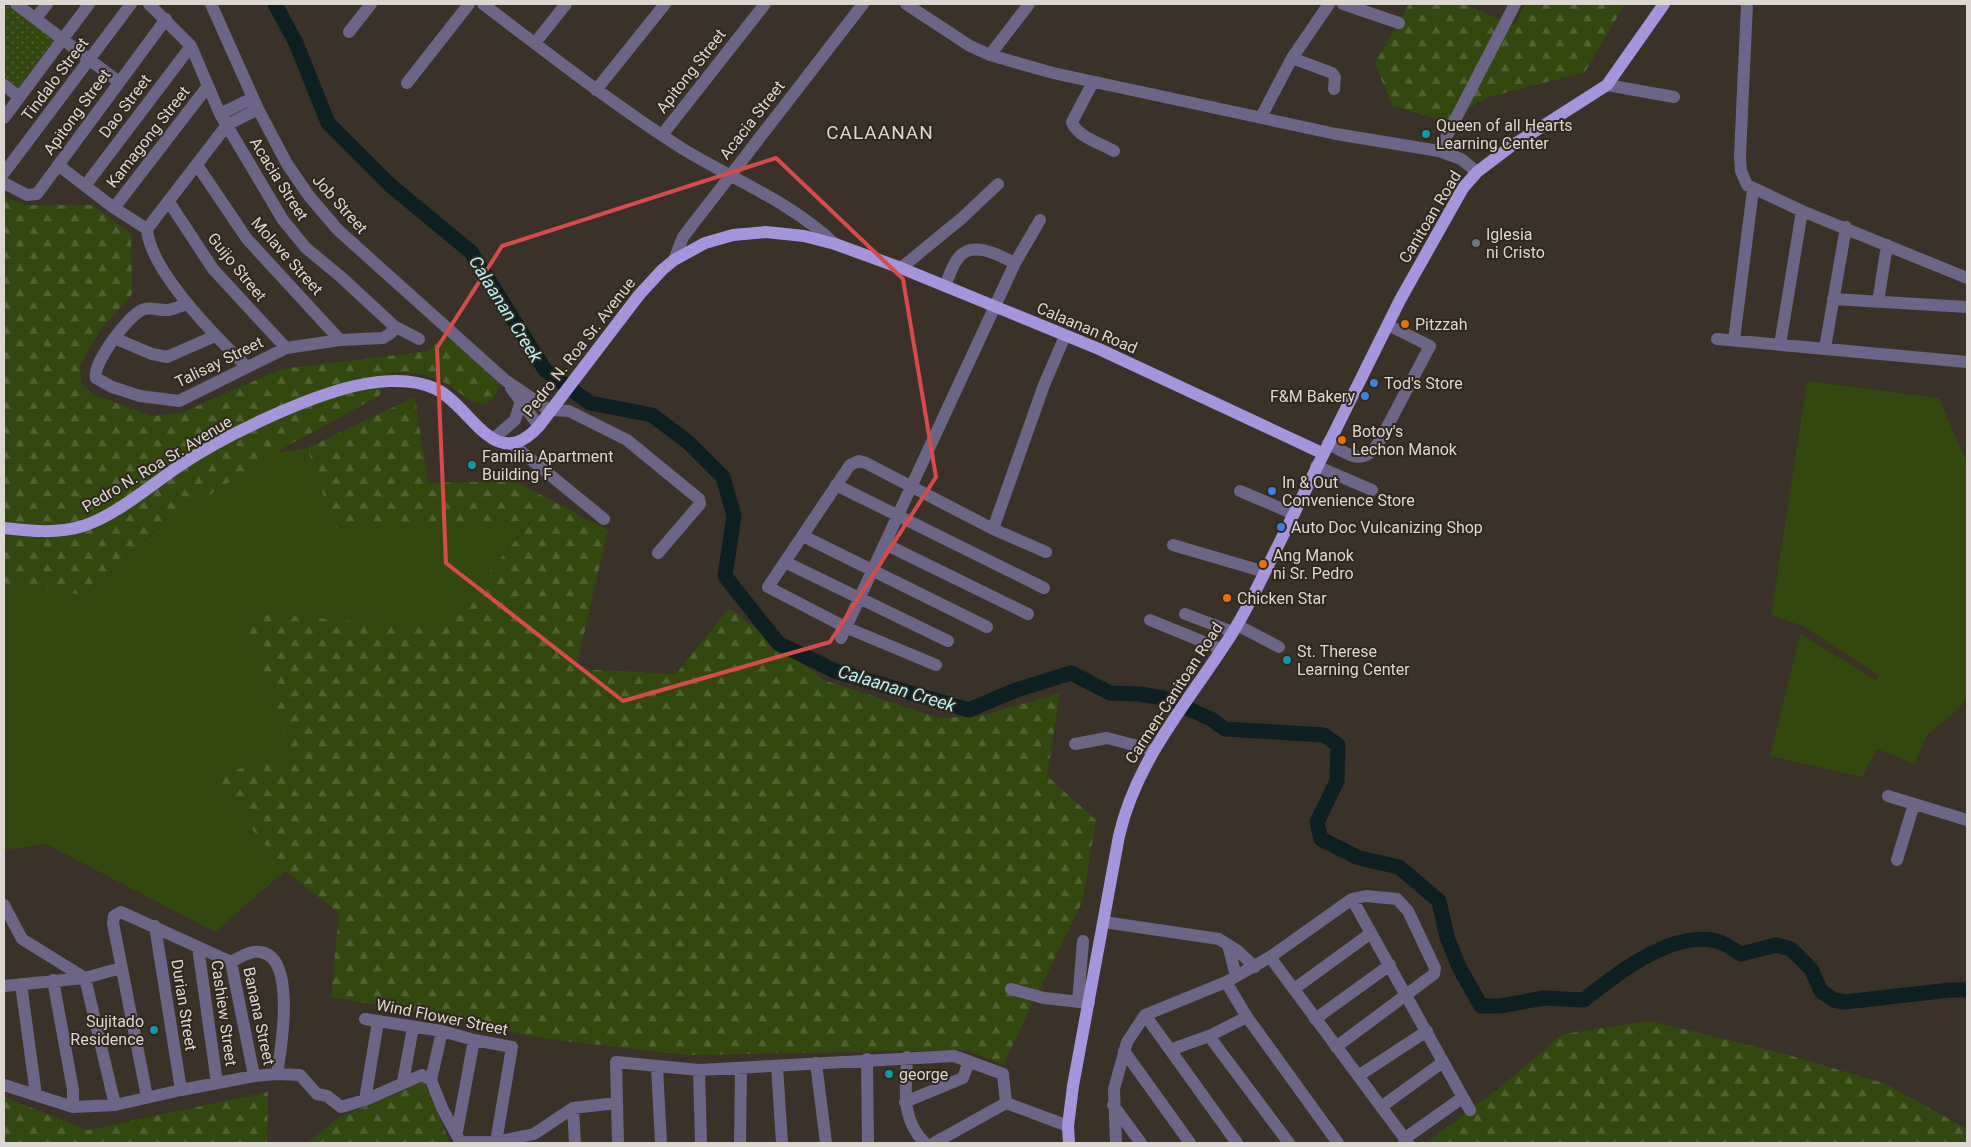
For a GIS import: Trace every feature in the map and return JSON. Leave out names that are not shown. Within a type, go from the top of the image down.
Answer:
[{"type":"main road","name":"Canitoan Road","points":[[1325,448],[1388,325],[1456,200],[1477,172],[1510,147],[1607,85],[1664,4]]},
{"type":"main road","name":"Pedro N. Roa Sr. Avenue","points":[[4,528],[46,531],[68,530],[84,526],[106,515],[184,462],[230,437],[296,406],[342,389],[370,383],[414,383],[436,390],[447,396],[494,439],[512,444],[523,440],[539,426],[639,295],[674,260],[704,243],[749,232],[784,233],[835,244]]},
{"type":"main road","name":"Calaanan Road","points":[[835,244],[901,268],[1107,353],[1325,448]]},
{"type":"main road","name":"Carmen-Canitoan Road","points":[[1069,1143],[1068,1126],[1083,1003],[1104,922],[1123,818],[1130,795],[1153,750],[1235,629],[1294,514],[1325,448]]},
{"type":"street","points":[[16,4],[119,82]]},
{"type":"street","points":[[36,18],[47,4]]},
{"type":"street","points":[[4,118],[89,4]]},
{"type":"street","name":"Tindalo Street","points":[[4,173],[131,4]]},
{"type":"street","name":"Acacia Street","points":[[149,4],[191,46],[224,120],[283,220],[306,248],[341,277],[394,326],[419,339]]},
{"type":"street","name":"Job Street","points":[[211,4],[256,104],[296,178],[327,218],[350,241],[505,380],[539,426]]},
{"type":"street","points":[[349,32],[371,4]]},
{"type":"street","points":[[407,83],[469,4]]},
{"type":"street","points":[[483,4],[596,90],[662,135],[810,223],[835,244]]},
{"type":"street","points":[[534,43],[566,4]]},
{"type":"street","points":[[596,90],[665,4]]},
{"type":"street","name":"Apitong Street","points":[[662,135],[765,4]]},
{"type":"street","name":"Acacia Street","points":[[674,260],[683,237],[863,4]]},
{"type":"street","points":[[906,4],[963,42],[990,55],[1093,82],[1356,137],[1438,150],[1461,159],[1477,172]]},
{"type":"street","points":[[990,55],[1028,4]]},
{"type":"street","points":[[1261,117],[1292,58],[1329,4]]},
{"type":"street","points":[[1343,4],[1399,23]]},
{"type":"street","points":[[1438,150],[1516,4]]},
{"type":"street","points":[[1747,4],[1740,155],[1744,180],[1753,190],[1967,278]]},
{"type":"street","name":"Apitong Street","points":[[4,183],[34,196],[40,191],[166,19]]},
{"type":"street","name":"Dao Street","points":[[85,186],[191,46]]},
{"type":"street","points":[[1292,58],[1332,73],[1334,89]]},
{"type":"street","points":[[1093,82],[1072,122],[1080,132],[1114,151]]},
{"type":"street","points":[[4,85],[19,97]]},
{"type":"street","points":[[1607,85],[1674,98]]},
{"type":"street","name":"Kamagong Street","points":[[114,208],[208,86]]},
{"type":"street","points":[[147,229],[197,166],[224,120],[256,104]]},
{"type":"street","points":[[58,166],[114,208],[147,229],[151,248],[187,304],[215,336],[248,367]]},
{"type":"street","name":"Molave Street","points":[[197,166],[247,239],[340,340]]},
{"type":"street","points":[[901,268],[962,218],[998,184]]},
{"type":"street","points":[[1734,340],[1753,190]]},
{"type":"street","name":"Guijo Street","points":[[169,202],[213,269],[286,348]]},
{"type":"street","points":[[1780,345],[1802,211]]},
{"type":"street","points":[[843,632],[1015,263],[1040,220]]},
{"type":"street","points":[[1825,348],[1846,227]]},
{"type":"street","points":[[1878,302],[1887,244]]},
{"type":"street","points":[[945,286],[958,257],[966,252],[982,250],[1015,263]]},
{"type":"street","points":[[1833,299],[1967,307]]},
{"type":"street","name":"Talisay Street","points":[[187,304],[170,310],[143,309],[127,322],[114,338],[97,366],[96,378],[112,387],[140,396],[178,401],[286,348],[340,340],[383,338],[391,333],[394,326]]},
{"type":"street","points":[[1325,448],[1356,457],[1370,454],[1378,444],[1430,346],[1388,325]]},
{"type":"street","points":[[114,338],[152,354],[167,357],[215,336]]},
{"type":"street","points":[[993,529],[1044,385],[1065,336]]},
{"type":"street","points":[[1717,339],[1967,362]]},
{"type":"street","name":"Job Street","points":[[505,380],[553,406]]},
{"type":"street","points":[[494,439],[515,420],[521,401]]},
{"type":"street","points":[[553,406],[568,411],[627,440],[699,500],[700,504],[658,553]]},
{"type":"street","points":[[512,444],[604,519]]},
{"type":"street","points":[[936,665],[843,632],[770,590],[769,584],[850,465],[863,461],[993,529],[1046,552]]},
{"type":"street","points":[[1316,466],[1372,490]]},
{"type":"street","points":[[836,485],[1044,588]]},
{"type":"street","points":[[1240,491],[1294,514]]},
{"type":"street","points":[[803,536],[987,627]]},
{"type":"street","points":[[885,544],[1028,614]]},
{"type":"street","points":[[1173,545],[1265,572]]},
{"type":"street","points":[[785,562],[948,641]]},
{"type":"street","points":[[1185,614],[1235,629],[1279,647]]},
{"type":"street","points":[[1150,620],[1221,650]]},
{"type":"street","points":[[1075,744],[1107,738],[1153,750]]},
{"type":"street","points":[[1888,796],[1967,820]]},
{"type":"street","points":[[1897,860],[1914,804]]},
{"type":"street","points":[[1116,1143],[1113,1105],[1114,1089],[1124,1051],[1132,1031],[1145,1015],[1255,967],[1352,899],[1366,896],[1397,899],[1408,911],[1435,972],[1431,977],[1336,1047]]},
{"type":"street","points":[[1352,899],[1470,1110]]},
{"type":"street","points":[[4,905],[22,939],[85,978],[115,1106]]},
{"type":"street","points":[[147,1097],[121,968],[114,916],[121,912],[231,962],[254,951],[273,958],[278,969],[285,1006],[277,1074]]},
{"type":"street","points":[[1104,922],[1220,939],[1238,951],[1255,967]]},
{"type":"street","name":"Durian Street","points":[[155,926],[181,1090]]},
{"type":"street","points":[[1294,989],[1371,932]]},
{"type":"street","points":[[1011,988],[1029,995],[1083,1003],[1083,941]]},
{"type":"street","points":[[1228,945],[1231,979],[1247,1017],[1338,1143]]},
{"type":"street","name":"Cashiew Street","points":[[198,948],[217,1083]]},
{"type":"street","points":[[1270,957],[1406,1141],[1462,1098]]},
{"type":"street","name":"Banana Street","points":[[231,962],[254,1076]]},
{"type":"street","points":[[1316,1019],[1390,965]]},
{"type":"street","points":[[4,986],[85,978],[121,968]]},
{"type":"street","points":[[53,980],[73,1090],[73,1107]]},
{"type":"street","points":[[21,984],[36,1095]]},
{"type":"street","points":[[1145,1015],[1237,1143]]},
{"type":"street","points":[[1170,1050],[1208,1036],[1247,1017]]},
{"type":"street","name":"Wind Flower Street","points":[[364,1019],[442,1031],[474,1040],[512,1047],[496,1142]]},
{"type":"street","points":[[365,1100],[378,1022]]},
{"type":"street","points":[[403,1082],[413,1027]]},
{"type":"street","points":[[442,1031],[431,1080],[442,1108],[460,1139]]},
{"type":"street","points":[[1358,1076],[1427,1031]]},
{"type":"street","points":[[1208,1036],[1289,1143]]},
{"type":"street","points":[[460,1139],[474,1040]]},
{"type":"street","points":[[1124,1051],[1190,1143]]},
{"type":"street","points":[[618,1143],[616,1062],[699,1070],[867,1059],[954,1056],[1003,1074],[1006,1103]]},
{"type":"street","points":[[907,1058],[905,1102],[908,1118],[925,1143]]},
{"type":"street","points":[[867,1059],[868,1143]]},
{"type":"street","points":[[905,1102],[963,1078],[969,1061]]},
{"type":"street","points":[[1382,1108],[1443,1062]]},
{"type":"street","points":[[816,1063],[826,1143]]},
{"type":"street","points":[[777,1066],[782,1143]]},
{"type":"street","points":[[657,1067],[661,1143]]},
{"type":"street","points":[[740,1143],[741,1068]]},
{"type":"street","points":[[699,1070],[701,1143]]},
{"type":"street","points":[[4,1085],[73,1107],[115,1106],[147,1097],[254,1076],[300,1075],[316,1094],[327,1096],[341,1107],[365,1100],[422,1075],[431,1080]]},
{"type":"street","points":[[460,1139],[496,1142],[535,1138],[572,1108],[616,1103]]},
{"type":"street","points":[[934,1143],[1006,1103],[1068,1126]]},
{"type":"street","points":[[1113,1105],[1141,1143]]},
{"type":"street","points":[[572,1108],[575,1143]]},
{"type":"highlighted area","points":[[776,158],[903,279],[936,477],[830,642],[623,701],[446,563],[437,348],[502,246]]},
{"type":"green space","points":[[1409,4],[1465,4],[1514,26],[1525,4],[1625,4],[1585,72],[1489,97],[1444,121],[1392,106],[1375,63]]},
{"type":"green space","points":[[8,5],[54,40],[18,88],[4,77],[4,11]]},
{"type":"green space","points":[[4,197],[26,205],[93,205],[131,234],[132,294],[100,330],[80,365],[81,383],[94,395],[152,416],[181,413],[281,369],[429,351],[444,334],[496,380],[499,386],[498,389],[491,400],[481,404],[472,401],[447,384],[433,378],[405,372],[390,373],[379,396],[276,452],[154,531],[85,595],[4,583]]},
{"type":"green space","points":[[1807,381],[1939,398],[1967,463],[1967,693],[1961,707],[1927,735],[1915,764],[1877,749],[1862,777],[1770,756],[1800,634],[1876,680],[1878,675],[1803,626],[1771,615]]},
{"type":"green space","points":[[415,397],[428,483],[514,481],[608,530],[576,669],[676,674],[729,608],[824,680],[939,718],[980,716],[1060,693],[1047,776],[1096,820],[1083,900],[1003,1065],[967,1050],[687,1055],[540,1038],[444,1017],[331,997],[339,913],[285,871],[210,775],[293,757],[242,612],[441,628],[532,521],[335,528],[307,448]]},
{"type":"green space","points":[[307,448],[335,528],[532,520],[441,628],[242,612],[293,757],[210,775],[285,871],[215,932],[46,844],[4,850],[4,581],[86,595],[162,525],[276,452]]},
{"type":"green space","points":[[1650,1021],[1785,1054],[1886,1084],[1967,1129],[1967,1143],[1426,1143],[1504,1084],[1563,1034]]},
{"type":"green space","points":[[424,1082],[450,1143],[307,1143],[338,1118]]},
{"type":"green space","points":[[268,1092],[267,1143],[4,1143],[4,1097],[88,1130]]},
{"type":"waterway","name":"Calaanan Creek","points":[[275,4],[296,43],[328,123],[390,185],[471,252],[545,370],[590,403],[652,415],[688,442],[723,477],[734,516],[725,576],[778,643],[835,671],[969,710],[1016,690],[1071,673],[1110,693],[1139,694],[1164,698],[1211,719],[1225,729],[1324,735],[1338,745],[1337,781],[1317,822],[1321,839],[1359,858],[1399,867],[1439,901],[1447,937],[1459,967],[1481,1006],[1500,1006],[1544,998],[1584,1000],[1612,978],[1646,957],[1664,948],[1700,939],[1720,942],[1741,954],[1776,945],[1791,949],[1811,969],[1821,991],[1834,1000],[1845,1002],[1950,990],[1967,990]]},
{"type":"place","name":"Queen of all Hearts Learning Center","points":[[1426,134]]},
{"type":"place","name":"Iglesia ni Cristo","points":[[1476,243]]},
{"type":"place","name":"Pitzzah","points":[[1405,324]]},
{"type":"place","name":"Tod's Store","points":[[1374,383]]},
{"type":"place","name":"F&M Bakery","points":[[1365,396]]},
{"type":"place","name":"Botoy's Lechon Manok","points":[[1342,440]]},
{"type":"place","name":"Familia Apartment Building F","points":[[472,465]]},
{"type":"place","name":"In & Out Convenience Store","points":[[1272,491]]},
{"type":"place","name":"Auto Doc Vulcanizing Shop","points":[[1281,527]]},
{"type":"place","name":"Ang Manok ni Sr. Pedro","points":[[1263,564]]},
{"type":"place","name":"Chicken Star","points":[[1227,598]]},
{"type":"place","name":"St. Therese Learning Center","points":[[1287,660]]},
{"type":"place","name":"Sujitado Residence","points":[[154,1030]]},
{"type":"place","name":"george","points":[[889,1074]]},
{"type":"district","name":"CALAANAN","points":[[880,132]]}]
